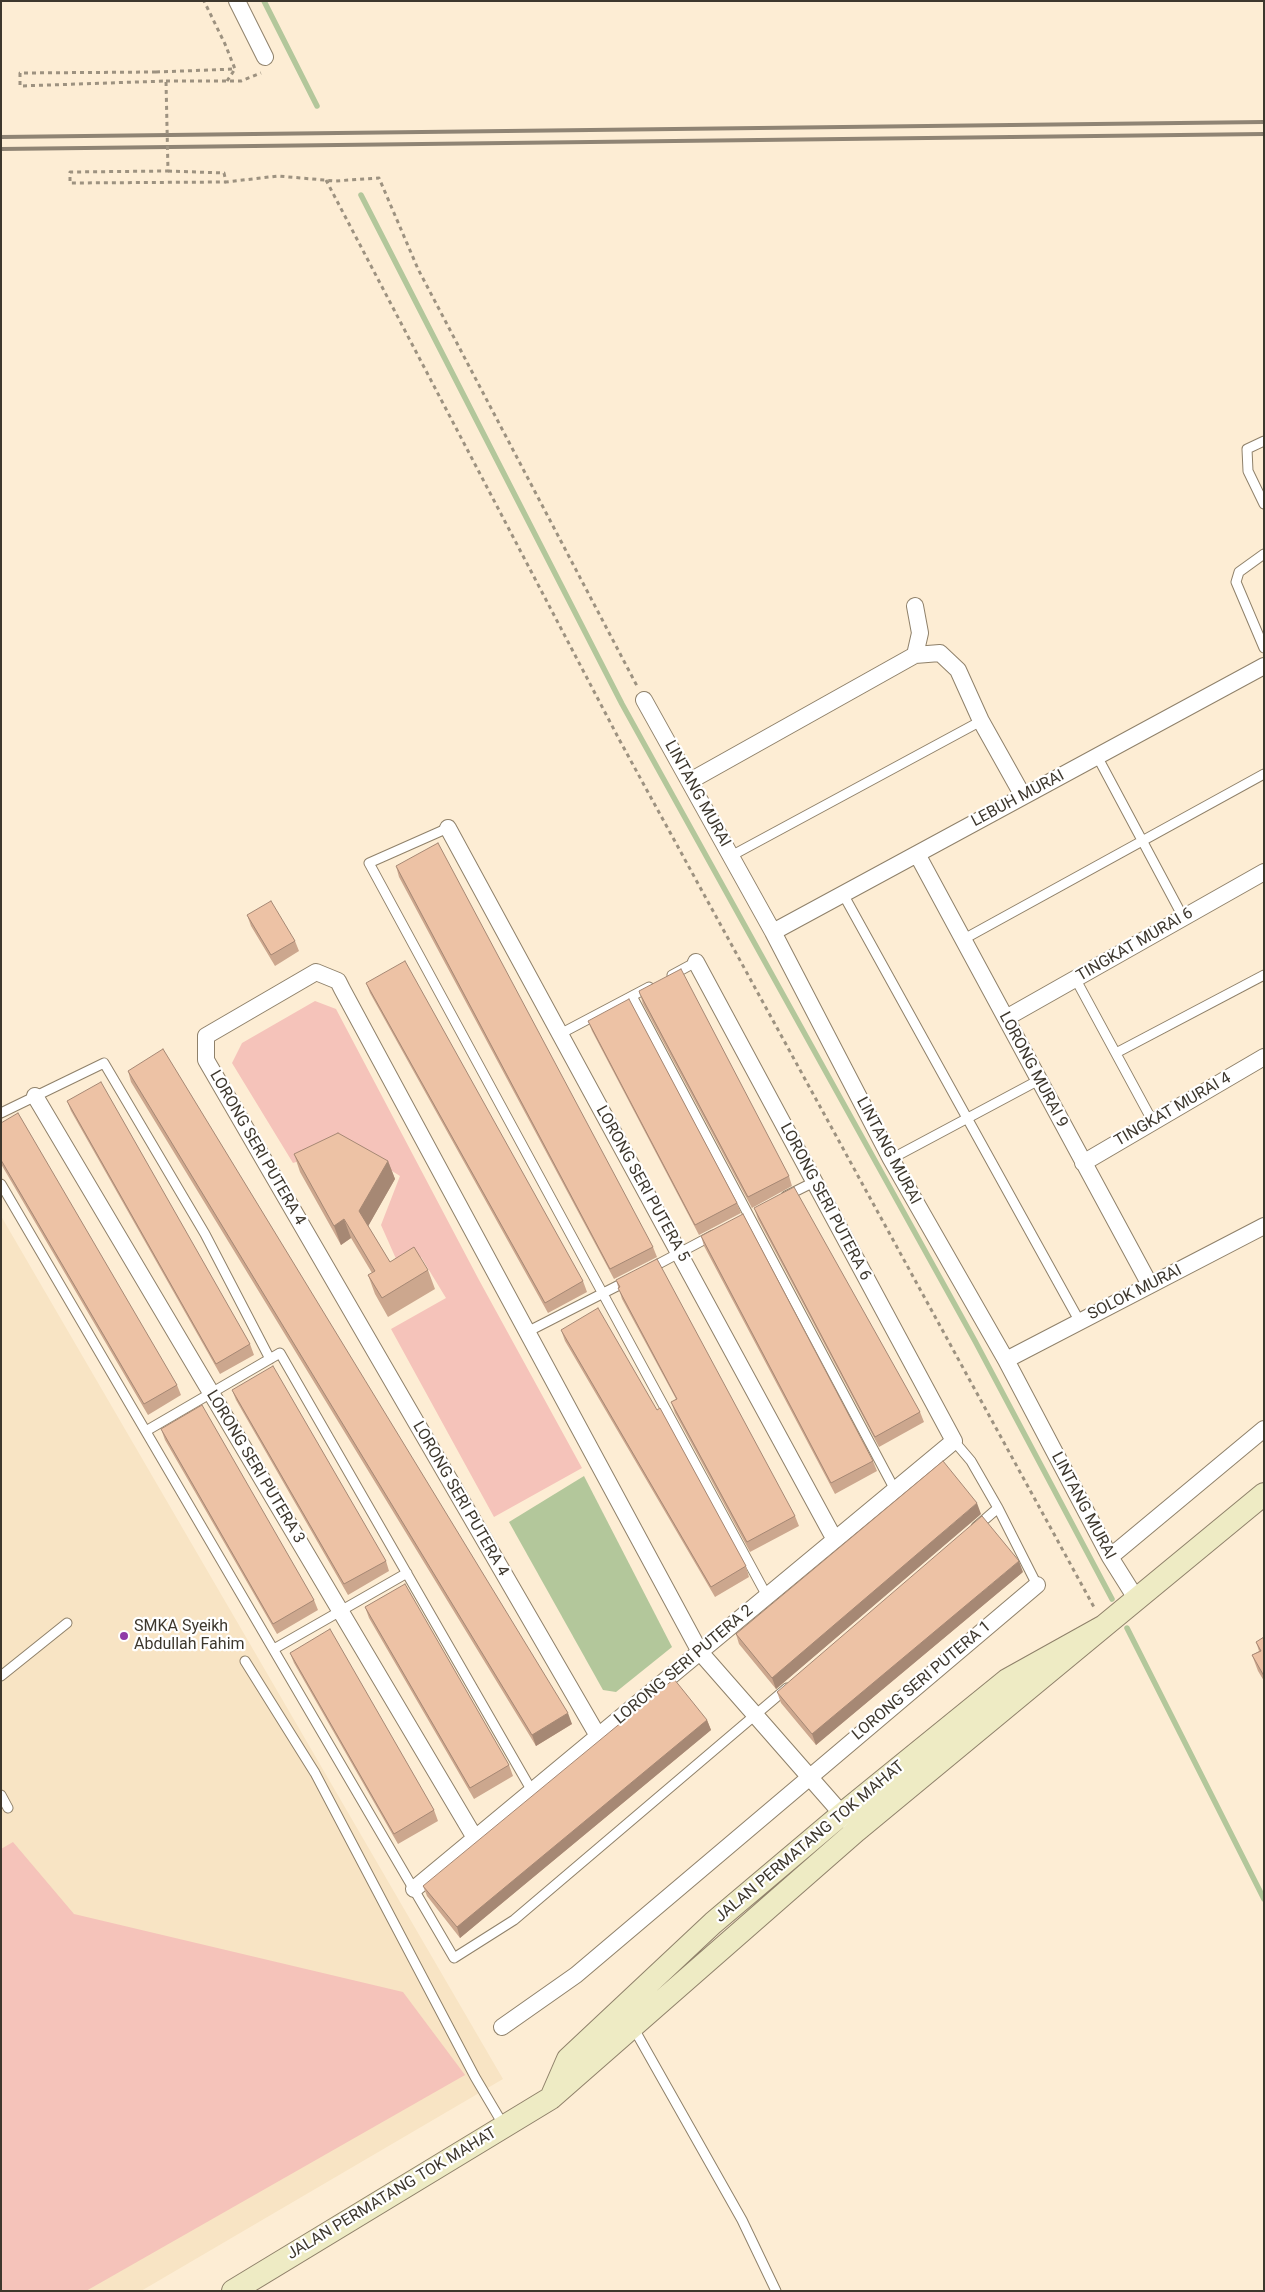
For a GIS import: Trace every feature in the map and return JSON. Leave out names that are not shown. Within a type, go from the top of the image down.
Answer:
[{"type":"street","points":[[237,1],[265,57]]},
{"type":"street","points":[[915,606],[920,634],[915,655]]},
{"type":"street","points":[[690,781],[915,655],[940,653],[958,670],[981,721],[1023,796]]},
{"type":"street","name":"LEBUH MURAI","points":[[773,932],[1264,666]]},
{"type":"street","name":"LINTANG MURAI","points":[[644,700],[773,932],[891,1159],[1006,1360],[1110,1557],[1137,1600]]},
{"type":"street","name":"LORONG SERI PUTERA 5","points":[[448,828],[835,1540]]},
{"type":"street","name":"LORONG MURAI 9","points":[[917,854],[1150,1285]]},
{"type":"street","name":"TINGKAT MURAI 6","points":[[1006,1018],[1264,872]]},
{"type":"street","name":"LORONG SERI PUTERA 6","points":[[696,962],[954,1441]]},
{"type":"street","name":"LORONG SERI PUTERA 4","points":[[598,1736],[206,1060],[206,1036],[316,972],[338,981],[700,1652],[856,1831]]},
{"type":"street","name":"TINGKAT MURAI 4","points":[[1083,1163],[1264,1057]]},
{"type":"street","name":"LORONG SERI PUTERA 3","points":[[35,1096],[475,1838]]},
{"type":"street","name":"SOLOK MURAI","points":[[1006,1360],[1264,1226]]},
{"type":"street","points":[[1110,1557],[1264,1430]]},
{"type":"street","name":"LORONG SERI PUTERA 2","points":[[414,1889],[954,1441]]},
{"type":"street","name":"JALAN PERMATANG TOK MAHAT","points":[[233,2291],[552,2098],[856,1831],[1264,1494]]},
{"type":"street","name":"LORONG SERI PUTERA 1","points":[[502,2027],[576,1974],[808,1776],[1037,1585]]},
{"type":"street","name":"JALAN PERMATANG TOK MAHAT","points":[[552,2098],[568,2059],[713,1923],[842,1814],[1007,1680],[1104,1626]]},
{"type":"lane","points":[[1264,441],[1247,449],[1248,471],[1264,504]]},
{"type":"lane","points":[[1264,554],[1239,572],[1236,582],[1264,648]]},
{"type":"lane","points":[[731,856],[981,721]]},
{"type":"lane","points":[[1097,756],[1183,917]]},
{"type":"lane","points":[[964,939],[1264,774]]},
{"type":"lane","points":[[448,828],[369,863],[601,1294],[767,1596]]},
{"type":"lane","points":[[843,894],[1080,1322]]},
{"type":"lane","points":[[560,1034],[696,962]]},
{"type":"lane","points":[[1116,1053],[1264,975]]},
{"type":"lane","points":[[1076,978],[1152,1122]]},
{"type":"lane","points":[[632,996],[753,1214],[895,1490]]},
{"type":"lane","points":[[1,1113],[104,1063],[205,1234],[270,1359]]},
{"type":"lane","points":[[891,1159],[1038,1080]]},
{"type":"lane","points":[[773,1203],[814,1182]]},
{"type":"lane","points":[[1,1184],[454,1958],[514,1920],[793,1683]]},
{"type":"lane","points":[[740,1220],[753,1214]]},
{"type":"lane","points":[[527,1332],[723,1230]]},
{"type":"lane","points":[[146,1431],[280,1353],[532,1791]]},
{"type":"lane","points":[[954,1441],[972,1461],[1037,1585]]},
{"type":"lane","points":[[968,1534],[998,1508]]},
{"type":"lane","points":[[274,1649],[407,1573]]},
{"type":"lane","points":[[1,1676],[67,1623]]},
{"type":"lane","points":[[245,1661],[315,1774],[475,2077],[504,2126]]},
{"type":"lane","points":[[1,1795],[8,1808]]},
{"type":"lane","points":[[633,2026],[742,2220],[776,2291]]},
{"type":"path","points":[[204,1],[226,44],[235,70]]},
{"type":"path","points":[[235,70],[20,74],[20,86],[166,81],[241,81],[257,76],[265,70],[265,57]]},
{"type":"path","points":[[227,81],[235,70]]},
{"type":"path","points":[[166,81],[168,171]]},
{"type":"path","points":[[226,182],[224,173],[168,171],[70,172],[70,183],[226,182],[278,176],[326,180],[379,178],[418,269],[644,700]]},
{"type":"path","points":[[326,180],[620,741],[1104,1626]]},
{"type":"shaded area","points":[[315,1001],[336,1009],[479,1280],[582,1468],[494,1517],[391,1329],[446,1298],[421,1257],[401,1270],[381,1225],[400,1176],[351,1145],[293,1163],[232,1063],[242,1043]]},
{"type":"shaded area","name":"SMKA Syeikh Abdullah Fahim","points":[[1,1216],[503,2079],[141,2291],[1,2291]]},
{"type":"shaded area","points":[[584,1476],[672,1647],[616,1692],[603,1690],[509,1522]]},
{"type":"shaded area","points":[[13,1842],[74,1914],[403,1992],[465,2075],[86,2291],[1,2291],[1,1849]]},
{"type":"building","points":[[438,843],[653,1247],[610,1269],[396,866]]},
{"type":"building","points":[[271,901],[295,941],[271,955],[247,915]]},
{"type":"building","points":[[405,961],[583,1281],[545,1303],[366,983]]},
{"type":"building","points":[[681,969],[789,1176],[748,1197],[639,991]]},
{"type":"building","points":[[629,999],[737,1203],[695,1225],[588,1021]]},
{"type":"building","points":[[163,1049],[568,1713],[532,1735],[128,1071]]},
{"type":"building","points":[[101,1082],[250,1344],[216,1364],[67,1101]]},
{"type":"building","points":[[18,1113],[177,1385],[144,1404],[1,1160],[1,1123]]},
{"type":"building","points":[[338,1133],[388,1161],[359,1211],[390,1262],[414,1247],[428,1270],[382,1298],[368,1275],[375,1271],[344,1219],[334,1226],[294,1154]]},
{"type":"building","points":[[794,1187],[920,1412],[875,1437],[754,1208]]},
{"type":"building","points":[[743,1214],[873,1461],[831,1483],[701,1236]]},
{"type":"building","points":[[657,1259],[795,1516],[747,1542],[671,1402],[677,1399],[618,1288],[620,1287],[616,1280]]},
{"type":"building","points":[[598,1308],[657,1410],[660,1408],[746,1566],[711,1587],[561,1330]]},
{"type":"building","points":[[273,1366],[386,1561],[344,1584],[232,1390]]},
{"type":"building","points":[[202,1405],[314,1600],[273,1624],[161,1429]]},
{"type":"building","points":[[943,1461],[977,1503],[772,1678],[736,1634]]},
{"type":"building","points":[[982,1516],[1019,1561],[812,1734],[777,1692]]},
{"type":"building","points":[[405,1584],[509,1765],[470,1788],[365,1607]]},
{"type":"building","points":[[330,1629],[434,1810],[394,1834],[290,1653]]},
{"type":"building","points":[[1264,1637],[1264,1676],[1252,1655],[1261,1651],[1256,1642]]},
{"type":"building","points":[[674,1679],[707,1720],[457,1927],[423,1886]]},
{"type":"waterway","points":[[264,1],[317,106]]},
{"type":"waterway","points":[[361,195],[622,704],[975,1341],[1112,1599]]},
{"type":"waterway","points":[[1127,1628],[1264,1899]]},
{"type":"railway","points":[[1,137],[1264,122]]},
{"type":"railway","points":[[1,149],[1264,134]]},
{"type":"place","name":"SMKA Syeikh Abdullah Fahim","points":[[124,1636]]}]
